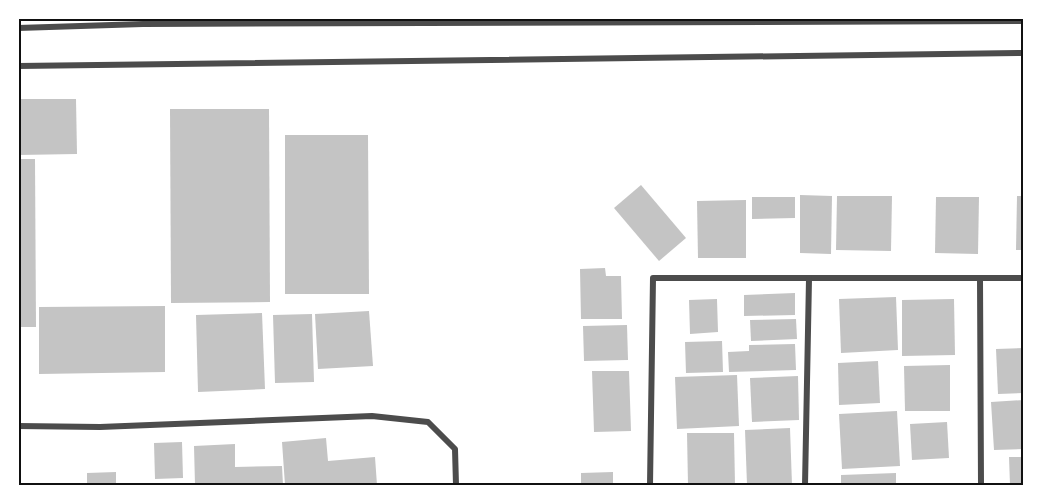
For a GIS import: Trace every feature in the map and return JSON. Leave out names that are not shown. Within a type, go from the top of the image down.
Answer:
[{"type":"street","points":[[18,28],[396,21],[1024,21]]},
{"type":"street","points":[[18,66],[1024,53]]},
{"type":"street","points":[[650,485],[653,278],[1024,278]]},
{"type":"street","points":[[805,485],[809,279]]},
{"type":"street","points":[[980,279],[981,485]]},
{"type":"street","points":[[18,426],[100,427],[372,416],[428,422],[455,448],[456,485]]},
{"type":"building","points":[[18,99],[76,99],[77,154],[18,155]]},
{"type":"building","points":[[170,109],[269,109],[270,302],[171,303]]},
{"type":"building","points":[[285,135],[368,135],[369,294],[285,294]]},
{"type":"building","points":[[18,159],[35,159],[36,327],[18,327]]},
{"type":"building","points":[[641,185],[686,238],[659,261],[614,208]]},
{"type":"building","points":[[800,195],[832,196],[831,254],[800,253]]},
{"type":"building","points":[[837,196],[892,196],[891,251],[836,250]]},
{"type":"building","points":[[1017,196],[1024,196],[1024,250],[1016,250]]},
{"type":"building","points":[[752,197],[795,197],[795,218],[752,219]]},
{"type":"building","points":[[936,197],[979,197],[978,254],[935,253]]},
{"type":"building","points":[[746,200],[746,258],[698,258],[697,201]]},
{"type":"building","points":[[605,268],[606,276],[621,276],[622,319],[581,319],[580,269]]},
{"type":"building","points":[[795,293],[795,315],[744,316],[744,295]]},
{"type":"building","points":[[896,297],[898,350],[841,353],[839,299]]},
{"type":"building","points":[[717,299],[718,332],[690,334],[689,300]]},
{"type":"building","points":[[954,299],[955,355],[902,356],[902,300]]},
{"type":"building","points":[[165,306],[165,372],[39,374],[39,307]]},
{"type":"building","points":[[369,311],[373,366],[318,369],[315,314]]},
{"type":"building","points":[[262,313],[265,389],[198,392],[196,315]]},
{"type":"building","points":[[312,314],[314,382],[275,383],[273,315]]},
{"type":"building","points":[[796,319],[797,339],[751,341],[750,320]]},
{"type":"building","points":[[627,325],[628,360],[584,361],[583,326]]},
{"type":"building","points":[[722,341],[723,372],[686,373],[685,342]]},
{"type":"building","points":[[795,344],[796,370],[729,372],[728,352],[749,351],[749,345]]},
{"type":"building","points":[[1024,348],[1024,393],[998,394],[996,349]]},
{"type":"building","points":[[878,361],[880,403],[839,405],[838,363]]},
{"type":"building","points":[[950,365],[950,411],[905,411],[904,366]]},
{"type":"building","points":[[592,371],[629,371],[631,431],[594,432]]},
{"type":"building","points":[[737,375],[739,426],[677,429],[675,377]]},
{"type":"building","points":[[798,376],[799,420],[752,422],[750,378]]},
{"type":"building","points":[[1024,400],[1024,449],[994,450],[991,402]]},
{"type":"building","points":[[897,411],[900,466],[842,469],[839,414]]},
{"type":"building","points":[[947,422],[949,458],[912,460],[910,424]]},
{"type":"building","points":[[790,428],[792,485],[747,485],[745,430]]},
{"type":"building","points":[[687,433],[734,433],[735,485],[688,485]]},
{"type":"building","points":[[326,438],[328,461],[375,457],[377,485],[285,485],[282,442]]},
{"type":"building","points":[[182,442],[183,478],[155,479],[154,443]]},
{"type":"building","points":[[235,444],[235,467],[282,466],[283,485],[195,485],[194,446]]},
{"type":"building","points":[[1009,457],[1024,457],[1024,485],[1010,485]]},
{"type":"building","points":[[116,472],[116,485],[87,485],[87,473]]},
{"type":"building","points":[[613,472],[613,485],[581,485],[581,473]]},
{"type":"building","points":[[896,473],[896,485],[841,485],[841,475]]}]
